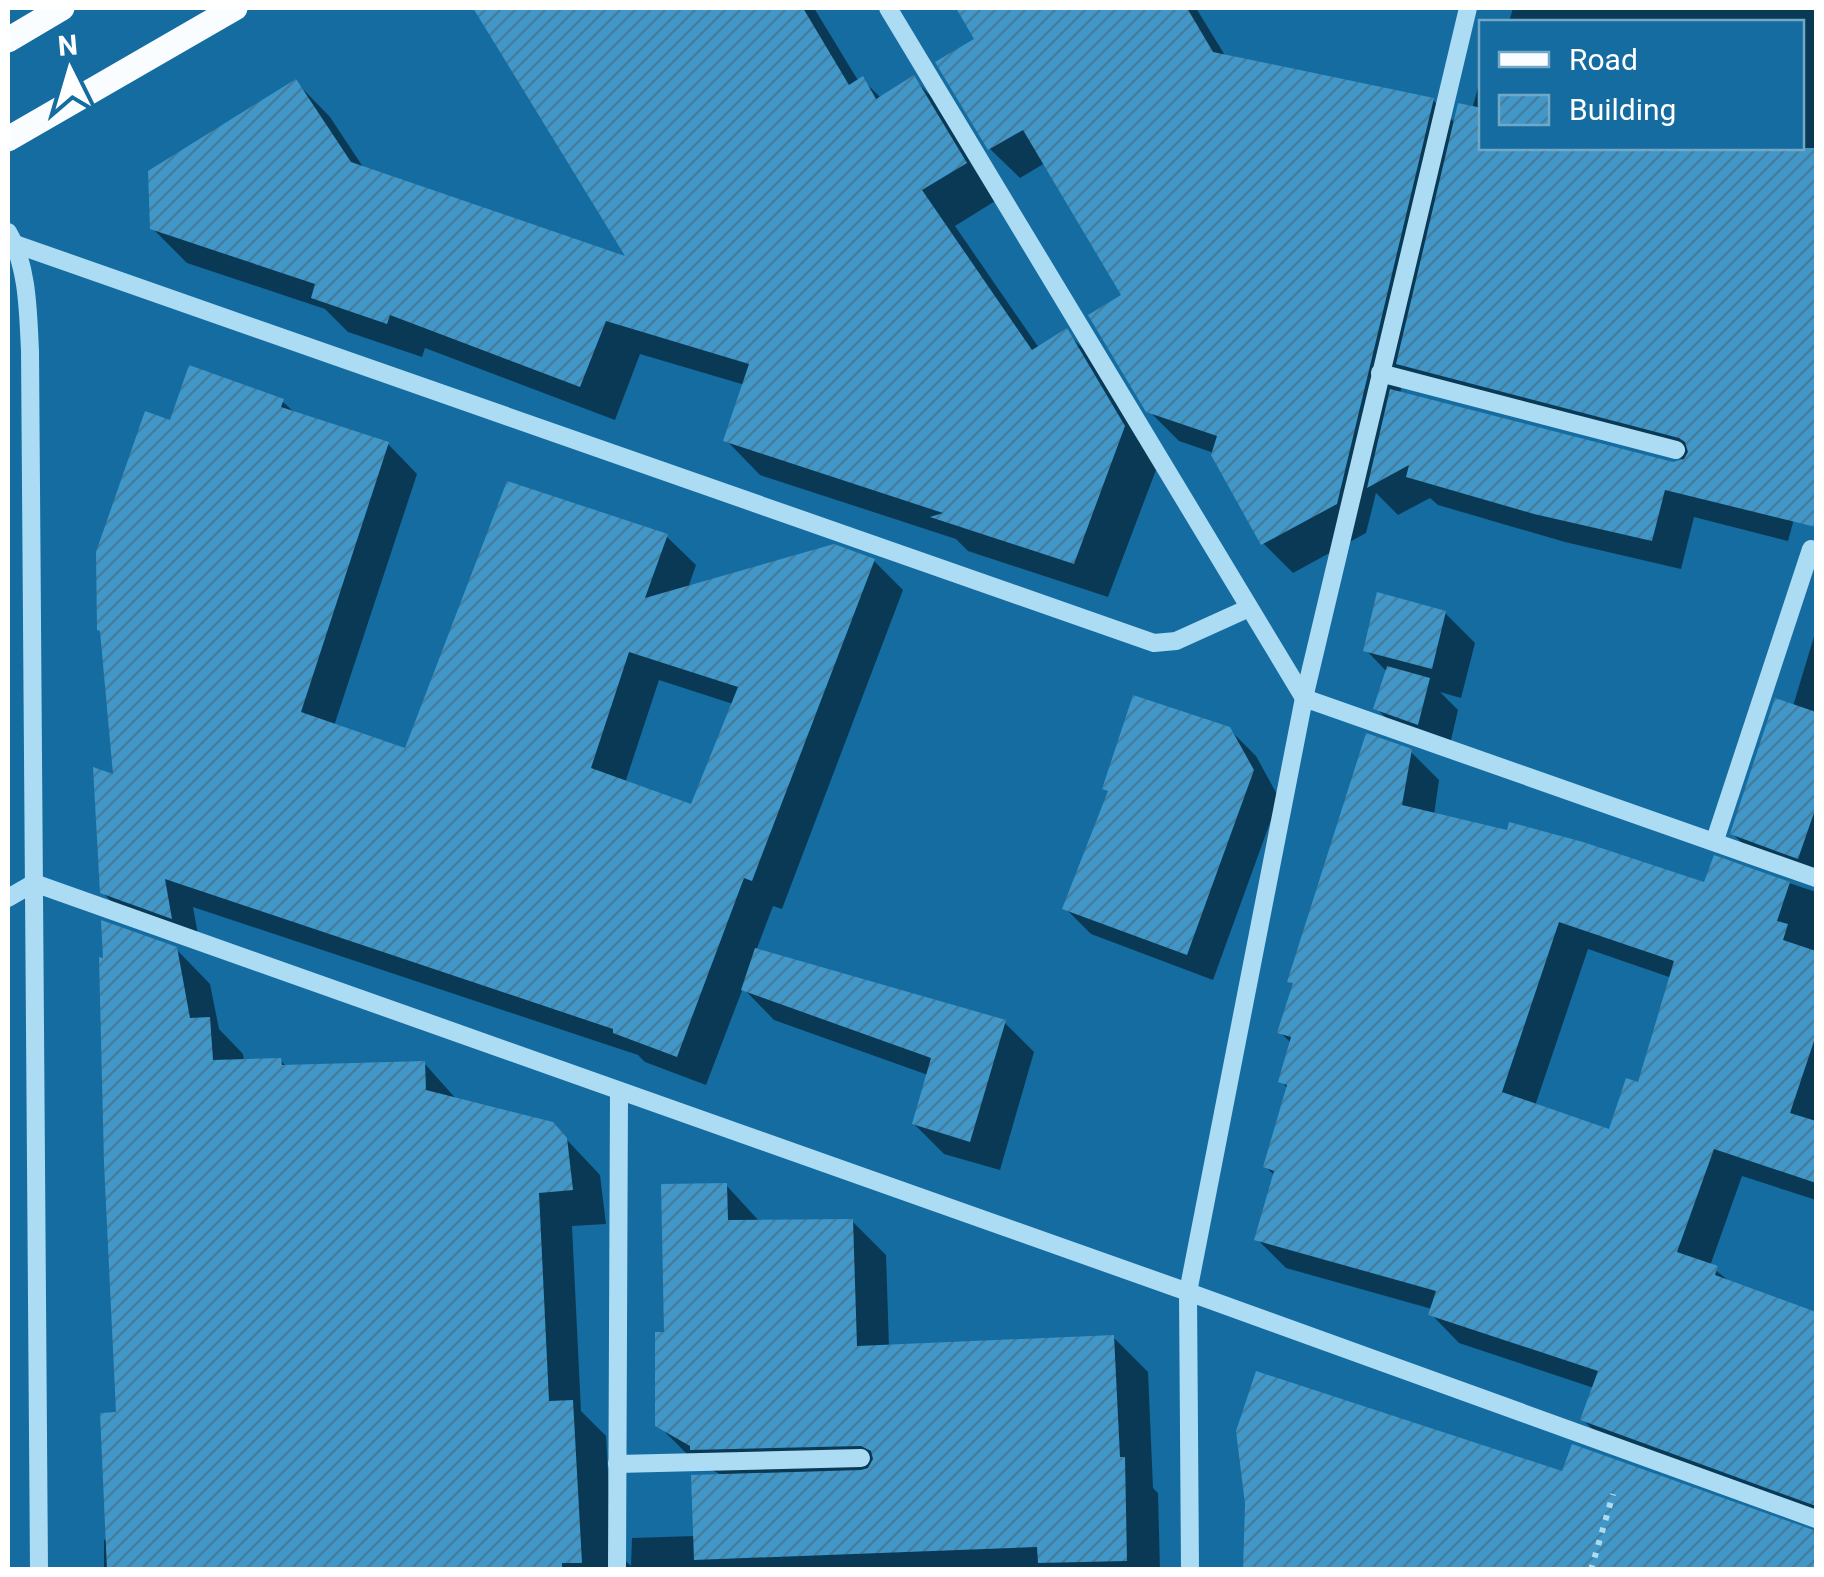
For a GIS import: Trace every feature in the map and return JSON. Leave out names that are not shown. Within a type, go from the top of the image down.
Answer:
[{"type":"main road","points":[[8,40],[62,8]]},
{"type":"main road","points":[[8,139],[235,8]]},
{"type":"street","points":[[888,8],[1304,698],[1816,878]]},
{"type":"street","points":[[1190,1570],[1188,1292],[1304,698],[1468,8]]},
{"type":"street","points":[[11,238],[1154,643],[1176,641],[1249,608]]},
{"type":"street","points":[[11,238],[28,300],[30,351],[39,1570]]},
{"type":"street","points":[[1380,373],[1676,450]]},
{"type":"street","points":[[1715,840],[1811,550],[1816,550]]},
{"type":"street","points":[[8,898],[34,883],[1188,1292],[1816,1520]]},
{"type":"street","points":[[617,1570],[619,1093]]},
{"type":"street","points":[[616,1464],[862,1458]]},
{"type":"path","points":[[1591,1570],[1626,1450]]},
{"type":"building","points":[[473,8],[803,8],[849,85],[863,76],[876,99],[914,75],[967,163],[922,190],[1032,350],[1067,328],[1125,426],[1074,564],[930,517],[943,513],[723,441],[749,364],[606,321],[580,387],[390,315],[387,324],[311,298],[315,284],[150,229],[148,171],[296,79],[351,162],[625,256]]},
{"type":"building","points":[[956,8],[1187,8],[1213,52],[1434,98],[1337,504],[1261,545],[1211,455],[1217,436],[1146,412],[1088,315],[1121,295],[1023,130],[988,150],[935,62],[974,39]]},
{"type":"building","points":[[1458,103],[1479,107],[1479,150],[1816,148],[1816,527],[1665,490],[1652,541],[1534,514],[1406,477],[1409,465],[1367,488],[1390,389],[1673,462],[1684,459],[1688,452],[1679,438],[1396,364]]},
{"type":"building","points":[[189,365],[284,399],[281,407],[389,442],[301,712],[405,748],[507,481],[668,534],[645,598],[834,544],[875,559],[752,881],[744,878],[677,1057],[613,1033],[613,1029],[165,879],[172,919],[100,893],[93,767],[113,774],[97,630],[96,552],[145,411],[170,420]],"holes":[[[629,652],[738,687],[691,804],[591,768]]]},
{"type":"building","points":[[1377,592],[1446,611],[1432,669],[1363,651]]},
{"type":"building","points":[[1387,666],[1430,678],[1418,725],[1373,709]]},
{"type":"building","points":[[1133,695],[1230,727],[1254,770],[1187,955],[1062,909],[1108,791],[1102,789]]},
{"type":"building","points":[[1775,698],[1816,712],[1816,807],[1798,859],[1730,834]]},
{"type":"building","points":[[1366,733],[1412,749],[1402,805],[1507,830],[1509,822],[1704,882],[1714,855],[1790,882],[1777,921],[1788,924],[1783,940],[1816,951],[1816,1035],[1790,1113],[1816,1121],[1816,1183],[1714,1149],[1677,1252],[1718,1266],[1715,1275],[1816,1312],[1816,1506],[1580,1420],[1598,1371],[1428,1315],[1436,1291],[1254,1240],[1274,1171],[1263,1167],[1287,1085],[1278,1082],[1291,1037],[1277,1033],[1293,983],[1287,982]],"holes":[[[1559,922],[1674,961],[1638,1082],[1626,1078],[1609,1129],[1502,1092]]]},
{"type":"building","points":[[101,920],[177,947],[190,1018],[210,1017],[213,1060],[281,1058],[282,1065],[425,1061],[426,1090],[553,1122],[567,1138],[573,1190],[539,1193],[549,1401],[573,1400],[582,1563],[562,1563],[562,1570],[107,1570],[100,1413],[116,1412],[104,1163]]},
{"type":"building","points":[[755,948],[1006,1020],[970,1142],[912,1124],[931,1058],[741,990]]},
{"type":"building","points":[[727,1183],[728,1220],[853,1219],[857,1346],[1114,1335],[1120,1457],[1125,1457],[1127,1561],[1038,1563],[1037,1547],[694,1560],[691,1475],[861,1470],[868,1468],[873,1459],[871,1451],[861,1446],[690,1450],[690,1446],[655,1426],[655,1332],[664,1332],[661,1184]]},
{"type":"building","points":[[1256,1371],[1562,1471],[1572,1444],[1816,1531],[1816,1570],[1243,1570],[1245,1504],[1236,1431]]}]
